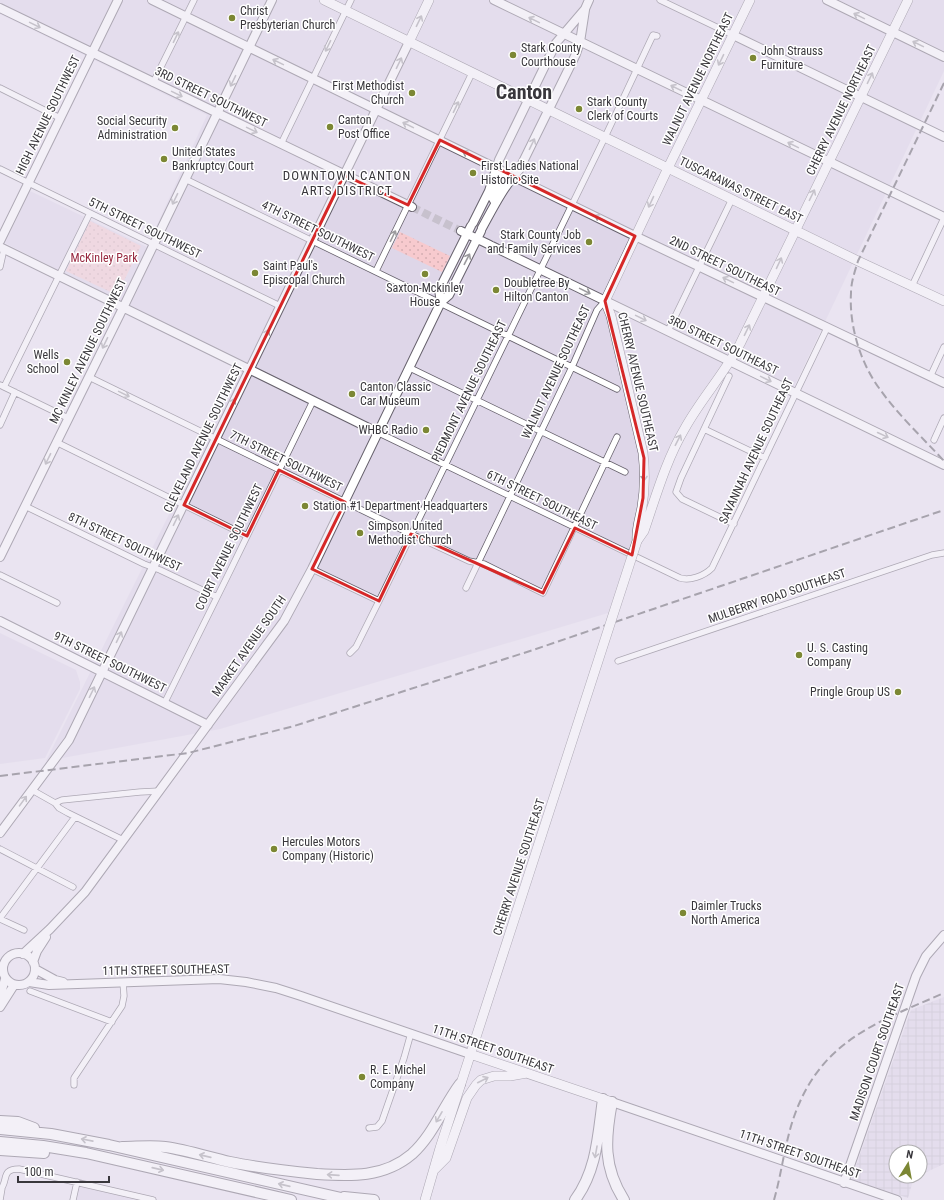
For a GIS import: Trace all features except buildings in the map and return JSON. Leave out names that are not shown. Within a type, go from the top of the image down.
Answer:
[{"type":"highway","points":[[122,1147],[164,1147],[252,1166],[294,1172],[349,1176],[372,1174],[395,1166],[415,1150],[426,1138],[460,1084]]},
{"type":"highway","points":[[575,1200],[587,1179],[594,1162],[608,1101]]},
{"type":"highway","points":[[608,1101],[607,1158],[614,1180],[624,1200]]},
{"type":"highway","points":[[0,1121],[18,1122],[51,1134]]},
{"type":"highway","points":[[0,1129],[51,1134],[122,1147],[350,1200]]},
{"type":"highway","points":[[0,1142],[43,1146],[120,1161],[291,1200]]},
{"type":"highway","points":[[0,1150],[37,1152],[78,1159],[120,1161]]},
{"type":"highway","points":[[327,1195],[374,1200]]},
{"type":"main road","name":"TUSCARAWAS STREET EAST","points":[[324,0],[795,230],[944,300]]},
{"type":"main road","points":[[409,42],[429,0]]},
{"type":"main road","name":"WALNUT AVENUE NORTHEAST","points":[[668,168],[750,0]]},
{"type":"main road","name":"CHERRY AVENUE NORTHEAST","points":[[795,230],[908,0]]},
{"type":"main road","name":"WALNUT AVENUE SOUTHEAST","points":[[606,301],[668,168]]},
{"type":"main road","name":"CHERRY AVENUE SOUTHEAST","points":[[637,541],[644,532],[667,466],[680,436],[711,387],[731,362],[795,230]]},
{"type":"main road","name":"CHERRY AVENUE SOUTHEAST","points":[[424,1200],[460,1084],[637,541],[637,528],[644,492],[645,471],[643,453],[611,316],[606,301]]},
{"type":"main road","name":"11TH STREET SOUTHEAST","points":[[470,1054],[608,1101]]},
{"type":"main road","points":[[432,1173],[446,1158],[464,1105],[470,1092],[476,1085],[481,1080],[494,1076],[527,1074]]},
{"type":"street","name":"HIGH AVENUE SOUTHWEST","points":[[0,241],[118,0]]},
{"type":"street","name":"2ND STREET SOUTHEAST","points":[[152,0],[635,236],[944,383]]},
{"type":"street","points":[[153,83],[194,0]]},
{"type":"street","name":"MC KINLEY AVENUE SOUTHWEST","points":[[0,557],[123,308],[272,0]]},
{"type":"street","points":[[281,144],[351,0]]},
{"type":"street","points":[[494,0],[507,3],[562,34],[944,218],[912,286]]},
{"type":"street","points":[[585,9],[589,0]]},
{"type":"street","points":[[660,0],[671,2],[733,35],[944,137]]},
{"type":"street","points":[[826,0],[944,57]]},
{"type":"street","name":"3RD STREET SOUTHWEST","points":[[0,8],[410,206]]},
{"type":"street","name":"MARKET AVENUE SOUTH","points":[[477,227],[479,210],[501,170],[499,160],[556,43],[562,34],[585,9]]},
{"type":"street","name":"MARKET AVENUE SOUTH","points":[[441,302],[440,290],[447,274],[469,235],[477,227],[519,170],[549,110],[576,54],[580,42],[585,9]]},
{"type":"street","name":"PIEDMONT AVENUE SOUTHEAST","points":[[350,653],[356,647],[379,601],[654,35],[657,36]]},
{"type":"street","name":"CLEVELAND AVENUE SOUTHWEST","points":[[0,833],[69,740],[409,42]]},
{"type":"street","points":[[376,271],[410,206],[472,73]]},
{"type":"street","points":[[0,88],[60,118]]},
{"type":"street","name":"5TH STREET SOUTHWEST","points":[[0,169],[280,306]]},
{"type":"street","points":[[495,203],[492,197],[501,170]]},
{"type":"street","name":"4TH STREET SOUTHWEST","points":[[185,179],[441,302],[617,389]]},
{"type":"street","points":[[668,331],[732,199]]},
{"type":"street","points":[[68,418],[2,386],[90,213]]},
{"type":"street","name":"MARKET AVENUE SOUTH","points":[[23,954],[50,929],[85,892],[284,620],[312,569],[441,302],[449,295],[457,279],[469,235]]},
{"type":"street","name":"3RD STREET SOUTHEAST","points":[[469,235],[944,465]]},
{"type":"street","points":[[0,267],[2,248],[379,433]]},
{"type":"street","points":[[447,274],[457,279]]},
{"type":"street","name":"WALNUT AVENUE SOUTHEAST","points":[[466,588],[572,367],[597,310],[606,301]]},
{"type":"street","name":"SAVANNAH AVENUE SOUTHEAST","points":[[698,577],[706,574],[712,568],[827,328]]},
{"type":"street","points":[[930,377],[944,347]]},
{"type":"street","points":[[410,368],[625,472]]},
{"type":"street","points":[[730,376],[680,478],[677,493],[682,499],[734,524]]},
{"type":"street","name":"7TH STREET SOUTHWEST","points":[[89,377],[411,534],[469,561],[484,564],[543,593],[575,528]]},
{"type":"street","points":[[0,425],[15,392]]},
{"type":"street","name":"COURT AVENUE SOUTHWEST","points":[[165,702],[312,401]]},
{"type":"street","points":[[934,440],[944,418]]},
{"type":"street","points":[[704,429],[765,458]]},
{"type":"street","name":"6TH STREET SOUTHEAST","points":[[379,433],[680,578],[688,579],[698,577]]},
{"type":"street","points":[[575,528],[617,437]]},
{"type":"street","points":[[56,442],[247,536]]},
{"type":"street","name":"8TH STREET SOUTHWEST","points":[[25,506],[144,564],[217,597]]},
{"type":"street","name":"MULBERRY ROAD SOUTHEAST","points":[[618,661],[932,555],[944,553]]},
{"type":"street","points":[[312,569],[379,601]]},
{"type":"street","points":[[0,575],[57,603]]},
{"type":"street","name":"9TH STREET SOUTHWEST","points":[[0,622],[165,702],[208,725]]},
{"type":"street","points":[[32,790],[55,803],[59,808],[75,817],[123,840]]},
{"type":"street","points":[[55,803],[62,800],[160,791]]},
{"type":"street","points":[[24,930],[0,919],[75,817]]},
{"type":"street","points":[[0,849],[73,887]]},
{"type":"street","name":"MARKET AVENUE SOUTH","points":[[34,966],[37,951],[50,929]]},
{"type":"street","name":"MADISON COURT SOUTHEAST","points":[[844,1183],[916,976],[926,956],[944,935]]},
{"type":"street","points":[[0,958],[14,954],[23,954],[30,957],[34,966],[33,978],[29,982],[20,986],[14,985],[3,975]]},
{"type":"street","points":[[0,997],[3,964],[10,956]]},
{"type":"street","name":"11TH STREET SOUTHEAST","points":[[34,966],[55,980],[72,984]]},
{"type":"street","name":"11TH STREET SOUTHEAST","points":[[29,982],[49,985],[219,979],[246,982],[276,988],[301,996],[470,1054]]},
{"type":"street","points":[[74,1085],[74,1078],[121,1008],[124,1000],[123,982]]},
{"type":"street","points":[[0,1007],[14,985]]},
{"type":"street","points":[[30,991],[112,1022]]},
{"type":"street","points":[[369,1128],[377,1127],[382,1121],[411,1034]]},
{"type":"street","name":"11TH STREET SOUTHEAST","points":[[608,1101],[897,1200]]},
{"type":"street","points":[[0,1200],[5,1175],[11,1170],[24,1170],[153,1200]]},
{"type":"street","points":[[73,1200],[77,1182]]},
{"type":"highlighted area","points":[[440,140],[635,236],[605,301],[644,458],[643,498],[632,555],[575,528],[543,593],[411,534],[379,601],[312,569],[345,502],[279,470],[247,536],[184,505],[344,175],[408,205]]},
{"type":"shaded area","points":[[0,0],[944,0],[944,71],[794,387],[728,354],[723,365],[699,398],[670,446],[608,613],[220,729],[46,761],[245,362],[128,306],[5,243],[30,191],[147,247],[207,115],[0,14]]},
{"type":"shaded area","points":[[0,633],[76,670],[80,682],[80,689],[45,758],[0,764]]},
{"type":"shaded area","points":[[944,997],[944,1164],[928,1171],[928,1144],[888,1144],[888,1184],[912,1184],[908,1198],[851,1180],[911,1010]]},
{"type":"shaded area","points":[[77,1182],[153,1200],[73,1200]]},
{"type":"green space","name":"McKinley Park","points":[[90,221],[141,246],[117,295],[66,271]]},
{"type":"green space","points":[[400,232],[450,256],[442,272],[392,248]]},
{"type":"tunnel","points":[[412,207],[461,231]]},
{"type":"railway","points":[[944,83],[858,261],[853,277],[851,293],[852,318],[857,343],[872,378],[894,407],[944,461]]},
{"type":"railway","points":[[0,776],[188,753],[294,726],[530,651],[944,510]]},
{"type":"railway","points":[[774,1200],[795,1114],[806,1089],[820,1068],[837,1051],[855,1037],[897,1014],[944,993]]},
{"type":"place","name":"Christ Presbyterian Church","points":[[232,18]]},
{"type":"place","name":"Stark County Courthouse","points":[[513,55]]},
{"type":"place","name":"John Strauss Furniture","points":[[753,58]]},
{"type":"place","name":"First Methodist Church","points":[[412,93]]},
{"type":"place","name":"Stark County Clerk of Courts","points":[[579,109]]},
{"type":"place","name":"Canton Post Office","points":[[330,127]]},
{"type":"place","name":"Social Security Administration","points":[[175,128]]},
{"type":"place","name":"United States Bankruptcy Court","points":[[164,159]]},
{"type":"place","name":"First Ladies National Historic Site","points":[[473,173]]},
{"type":"place","name":"Stark County Job and Family Services","points":[[589,242]]},
{"type":"place","name":"Saint Paul's Episcopal Church","points":[[255,273]]},
{"type":"place","name":"Saxton-Mckinley House","points":[[425,274]]},
{"type":"place","name":"Doubletree By Hilton Canton","points":[[496,290]]},
{"type":"place","name":"Wells School","points":[[67,362]]},
{"type":"place","name":"Canton Classic Car Museum","points":[[352,394]]},
{"type":"place","name":"WHBC Radio","points":[[426,430]]},
{"type":"place","name":"Station #1 Department Headquarters","points":[[305,506]]},
{"type":"place","name":"Simpson United Methodist Church","points":[[360,533]]},
{"type":"place","name":"U. S. Casting Company","points":[[799,655]]},
{"type":"place","name":"Pringle Group US","points":[[898,692]]},
{"type":"place","name":"Hercules Motors Company (Historic)","points":[[274,849]]},
{"type":"place","name":"Daimler Trucks North America","points":[[683,913]]},
{"type":"place","name":"R. E. Michel Company","points":[[362,1077]]},
{"type":"district","name":"Canton","points":[[524,92]]},
{"type":"district","name":"DOWNTOWN CANTON ARTS DISTRICT","points":[[347,182]]}]
